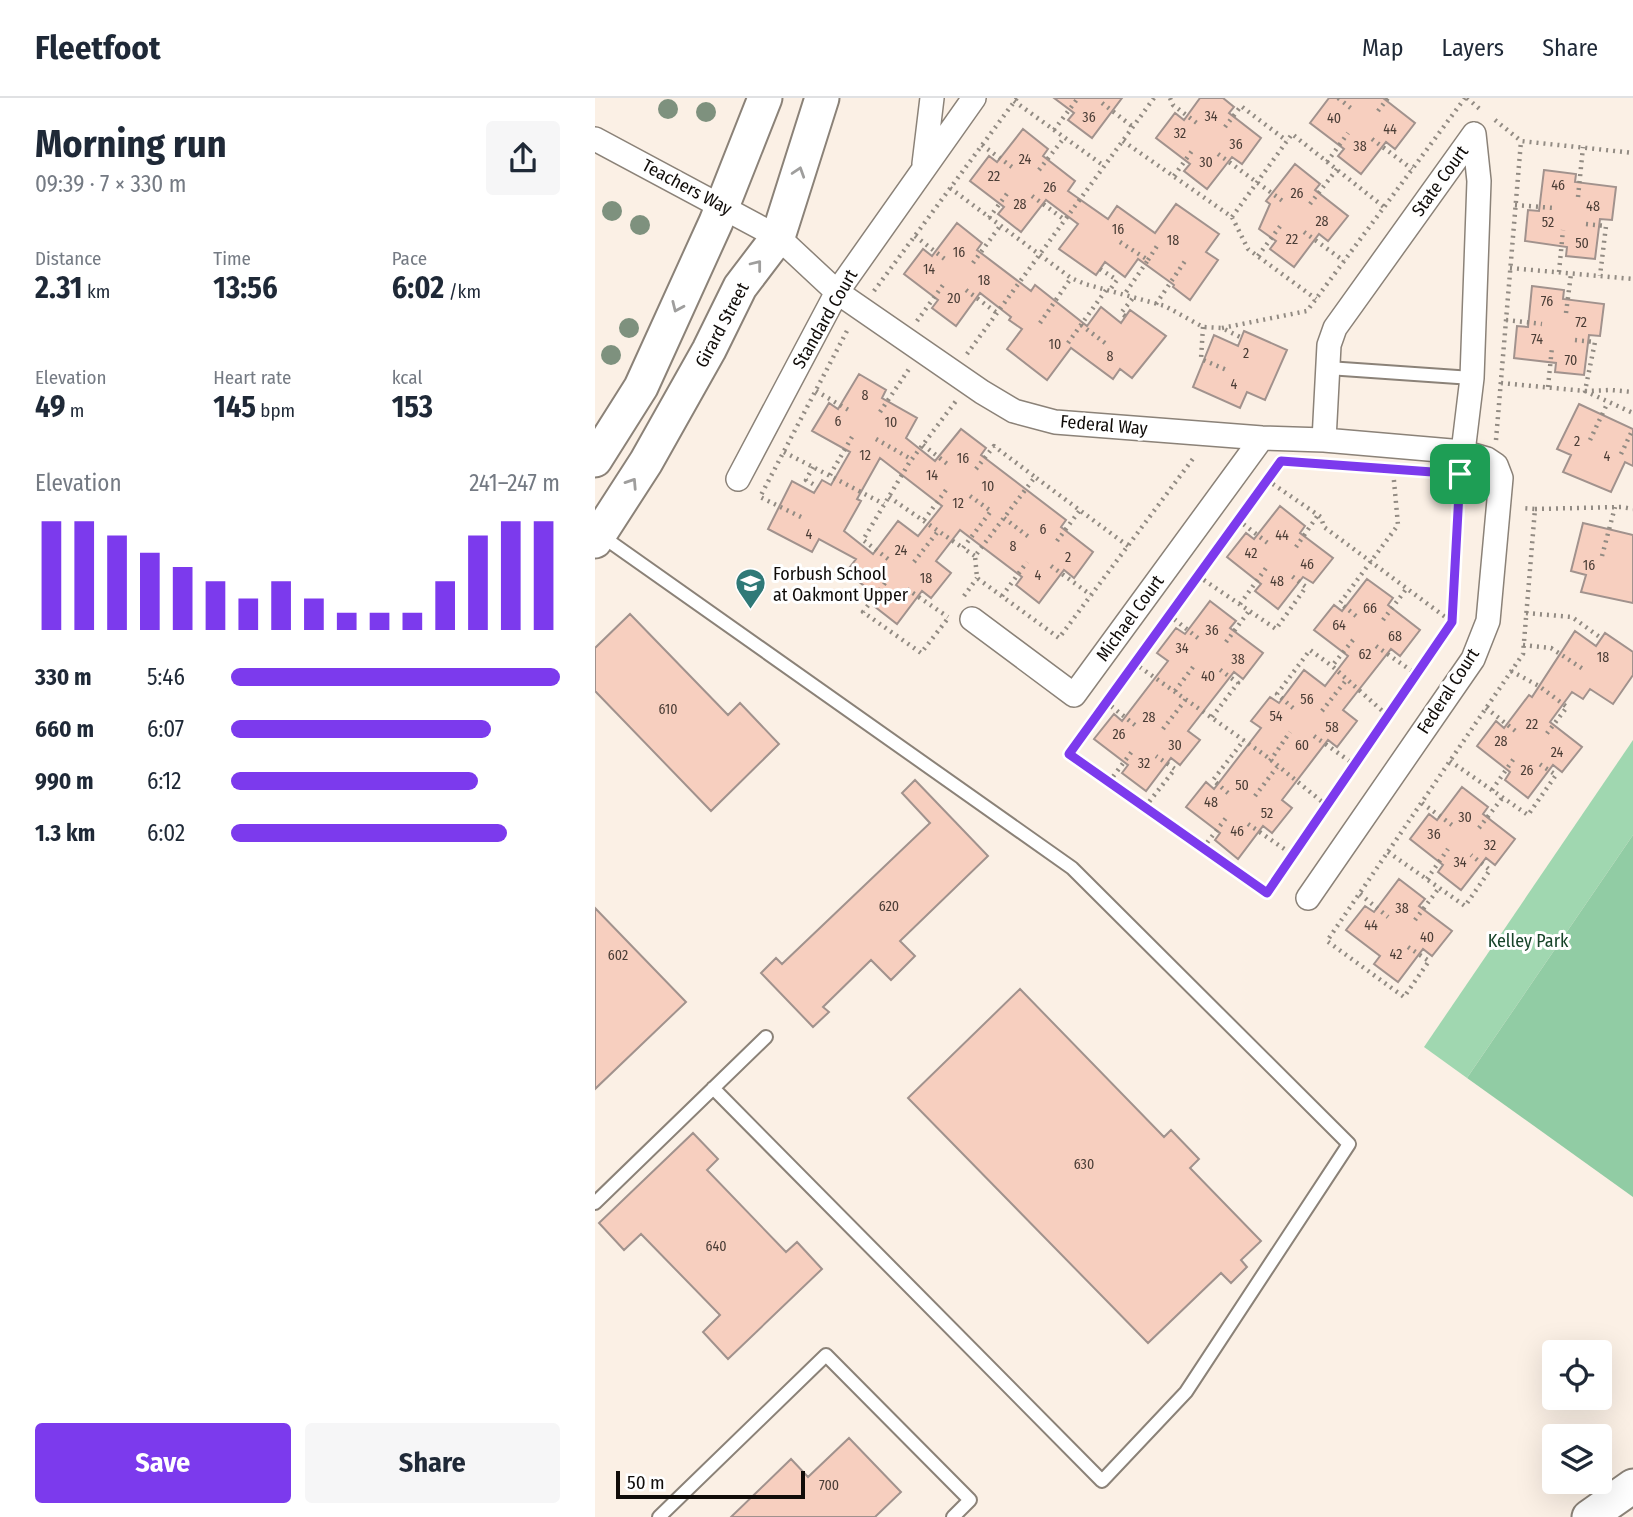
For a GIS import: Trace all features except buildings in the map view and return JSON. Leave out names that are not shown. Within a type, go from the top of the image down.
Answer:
[{"type":"street","points":[[595,460],[641,387],[722,205],[765,98]]},
{"type":"street","name":"Girard Street","points":[[596,536],[665,429],[740,287],[778,237],[822,98]]},
{"type":"street","name":"Standard Court","points":[[924,167],[932,98]]},
{"type":"street","name":"Standard Court","points":[[738,479],[837,292],[974,98]]},
{"type":"street","name":"State Court","points":[[1324,440],[1329,345],[1335,328],[1474,134],[1479,181],[1472,378],[1464,453]]},
{"type":"street","name":"Teachers Way","points":[[595,139],[778,237]]},
{"type":"street","name":"Federal Way","points":[[778,237],[837,292],[1014,411],[1055,422],[1262,438],[1324,440],[1464,453],[1487,459]]},
{"type":"street","name":"Michael Court","points":[[963,608],[1074,695],[1262,438]]},
{"type":"street","name":"Federal Court","points":[[1308,898],[1473,659],[1488,621],[1501,478],[1496,465],[1487,459]]},
{"type":"street","points":[[1588,1517],[1633,1486]]},
{"type":"lane","points":[[1328,368],[1472,378]]},
{"type":"lane","points":[[596,536],[1072,868],[1349,1144],[1186,1392],[1102,1481],[713,1088]]},
{"type":"lane","points":[[595,1203],[766,1037]]},
{"type":"lane","points":[[659,1517],[826,1355],[970,1500],[953,1517]]},
{"type":"path","points":[[1054,130],[1078,98]]},
{"type":"path","points":[[964,359],[1154,98]]},
{"type":"path","points":[[1170,98],[1173,105],[1198,124]]},
{"type":"path","points":[[1338,98],[1352,109]]},
{"type":"path","points":[[1378,111],[1388,98]]},
{"type":"path","points":[[950,188],[1071,278],[1156,304],[1185,315],[1203,327],[1222,328],[1307,311],[1466,98],[1521,141],[1633,153]]},
{"type":"path","points":[[872,293],[1016,100],[1104,166]]},
{"type":"path","points":[[1102,103],[1133,127]]},
{"type":"path","points":[[1225,128],[1241,106],[1286,141]]},
{"type":"path","points":[[1327,162],[1348,133]]},
{"type":"path","points":[[1233,217],[1292,134],[1384,207]]},
{"type":"path","points":[[1039,170],[1064,137]]},
{"type":"path","points":[[1372,139],[1412,169]]},
{"type":"path","points":[[1123,141],[1233,217],[1248,249],[1316,299]]},
{"type":"path","points":[[982,145],[1012,167]]},
{"type":"path","points":[[1174,176],[1194,148]]},
{"type":"path","points":[[1578,197],[1583,148]]},
{"type":"path","points":[[1218,154],[1284,201]]},
{"type":"path","points":[[1310,204],[1337,169]]},
{"type":"path","points":[[989,218],[1009,191]]},
{"type":"path","points":[[1033,196],[1065,219]]},
{"type":"path","points":[[1515,205],[1554,208]]},
{"type":"path","points":[[1586,224],[1606,226],[1600,276]]},
{"type":"path","points":[[1258,256],[1281,225]]},
{"type":"path","points":[[972,263],[1000,226]]},
{"type":"path","points":[[1559,272],[1563,230]]},
{"type":"path","points":[[1304,232],[1344,261]]},
{"type":"path","points":[[915,236],[946,260]]},
{"type":"path","points":[[1120,242],[1148,260]]},
{"type":"path","points":[[1124,295],[1160,243]]},
{"type":"path","points":[[1156,304],[1185,261]]},
{"type":"path","points":[[1510,268],[1633,279]]},
{"type":"path","points":[[1068,343],[1117,280],[1100,269]]},
{"type":"path","points":[[1566,313],[1571,274]]},
{"type":"path","points":[[1040,323],[1071,278]]},
{"type":"path","points":[[925,331],[915,324],[943,285]]},
{"type":"path","points":[[966,290],[997,313]]},
{"type":"path","points":[[1125,316],[1121,313],[1133,298]]},
{"type":"path","points":[[1506,320],[1542,324]]},
{"type":"path","points":[[1080,325],[1105,343]]},
{"type":"path","points":[[801,517],[760,497],[849,326],[859,333]]},
{"type":"path","points":[[1203,327],[1201,359],[1229,371]]},
{"type":"path","points":[[1222,328],[1241,338]]},
{"type":"path","points":[[1575,340],[1595,342],[1585,391]]},
{"type":"path","points":[[1548,387],[1552,347]]},
{"type":"path","points":[[899,362],[919,375]]},
{"type":"path","points":[[880,412],[909,369]]},
{"type":"path","points":[[1501,383],[1585,391],[1633,392]]},
{"type":"path","points":[[816,391],[852,412]]},
{"type":"path","points":[[1585,391],[1633,413]]},
{"type":"path","points":[[887,559],[863,540],[911,459],[957,402],[948,396]]},
{"type":"path","points":[[1590,440],[1608,402]]},
{"type":"path","points":[[1621,454],[1633,429]]},
{"type":"path","points":[[830,475],[852,437]]},
{"type":"path","points":[[876,439],[911,459]]},
{"type":"path","points":[[923,445],[950,466]]},
{"type":"path","points":[[977,469],[994,446],[1128,546]]},
{"type":"path","points":[[784,452],[884,504]]},
{"type":"path","points":[[977,579],[1059,638],[1197,453],[1184,452]]},
{"type":"path","points":[[1281,461],[1393,469],[1460,474],[1452,622],[1267,893],[1069,754],[1281,461]]},
{"type":"path","points":[[813,467],[806,480],[818,487]]},
{"type":"path","points":[[1356,616],[1340,603],[1398,525],[1393,469]]},
{"type":"path","points":[[885,583],[863,612],[921,653],[948,617],[963,608],[977,579],[975,556],[1035,477]]},
{"type":"path","points":[[1268,480],[1321,517],[1324,527],[1452,622]]},
{"type":"path","points":[[924,520],[946,490]]},
{"type":"path","points":[[963,548],[991,511],[969,496]]},
{"type":"path","points":[[889,497],[975,556]]},
{"type":"path","points":[[1602,556],[1615,507]]},
{"type":"path","points":[[1535,509],[1633,509]]},
{"type":"path","points":[[1057,541],[1080,510]]},
{"type":"path","points":[[1296,547],[1318,515]]},
{"type":"path","points":[[1004,518],[1030,538]]},
{"type":"path","points":[[1238,520],[1269,544]]},
{"type":"path","points":[[914,562],[939,530]]},
{"type":"path","points":[[1002,596],[1027,562]]},
{"type":"path","points":[[1051,566],[1091,595]]},
{"type":"path","points":[[1240,604],[1266,568]]},
{"type":"path","points":[[1198,576],[1276,629],[1306,587],[1289,574]]},
{"type":"path","points":[[1383,620],[1406,588]]},
{"type":"path","points":[[908,589],[948,617]]},
{"type":"path","points":[[1226,642],[1249,611]]},
{"type":"path","points":[[1526,613],[1572,617],[1601,638]]},
{"type":"path","points":[[1169,615],[1199,639]]},
{"type":"path","points":[[1332,666],[1353,640]]},
{"type":"path","points":[[1523,645],[1551,648],[1583,669]]},
{"type":"path","points":[[1376,646],[1416,674]]},
{"type":"path","points":[[1293,708],[1277,694],[1310,650],[1388,716]]},
{"type":"path","points":[[1135,663],[1244,740],[1327,805]]},
{"type":"path","points":[[1175,691],[1196,663]]},
{"type":"path","points":[[1212,717],[1238,683],[1219,669]]},
{"type":"path","points":[[1511,671],[1539,686],[1567,707],[1545,736]]},
{"type":"path","points":[[1322,712],[1347,679]]},
{"type":"path","points":[[1163,729],[1186,699]]},
{"type":"path","points":[[1106,702],[1136,726]]},
{"type":"path","points":[[1486,708],[1518,733]]},
{"type":"path","points":[[1270,761],[1290,732]]},
{"type":"path","points":[[1314,736],[1355,765]]},
{"type":"path","points":[[1228,793],[1213,780],[1244,740]]},
{"type":"path","points":[[1109,782],[1133,750]]},
{"type":"path","points":[[1145,807],[1175,769],[1156,756]]},
{"type":"path","points":[[1492,790],[1515,757]]},
{"type":"path","points":[[1451,761],[1528,815],[1556,775],[1538,763]]},
{"type":"path","points":[[1255,796],[1277,767]]},
{"type":"path","points":[[1479,828],[1503,797]]},
{"type":"path","points":[[1422,803],[1452,825]]},
{"type":"path","points":[[1203,848],[1226,818]]},
{"type":"path","points":[[1248,824],[1293,855]]},
{"type":"path","points":[[1427,879],[1448,849]]},
{"type":"path","points":[[1388,852],[1465,906],[1490,870],[1471,855]]},
{"type":"path","points":[[1415,920],[1439,888]]},
{"type":"path","points":[[1360,894],[1388,917]]},
{"type":"green space","name":"Kelley Park","points":[[1633,740],[1633,835],[1467,1078],[1424,1047]]},
{"type":"green space","points":[[1633,835],[1633,1197],[1467,1078]]},
{"type":"place","name":"Forbush School at Oakmont Upper","points":[[750,611]]},
{"type":"route","points":[[1281,461],[1460,474],[1452,622],[1267,893],[1069,754],[1281,461]]}]
